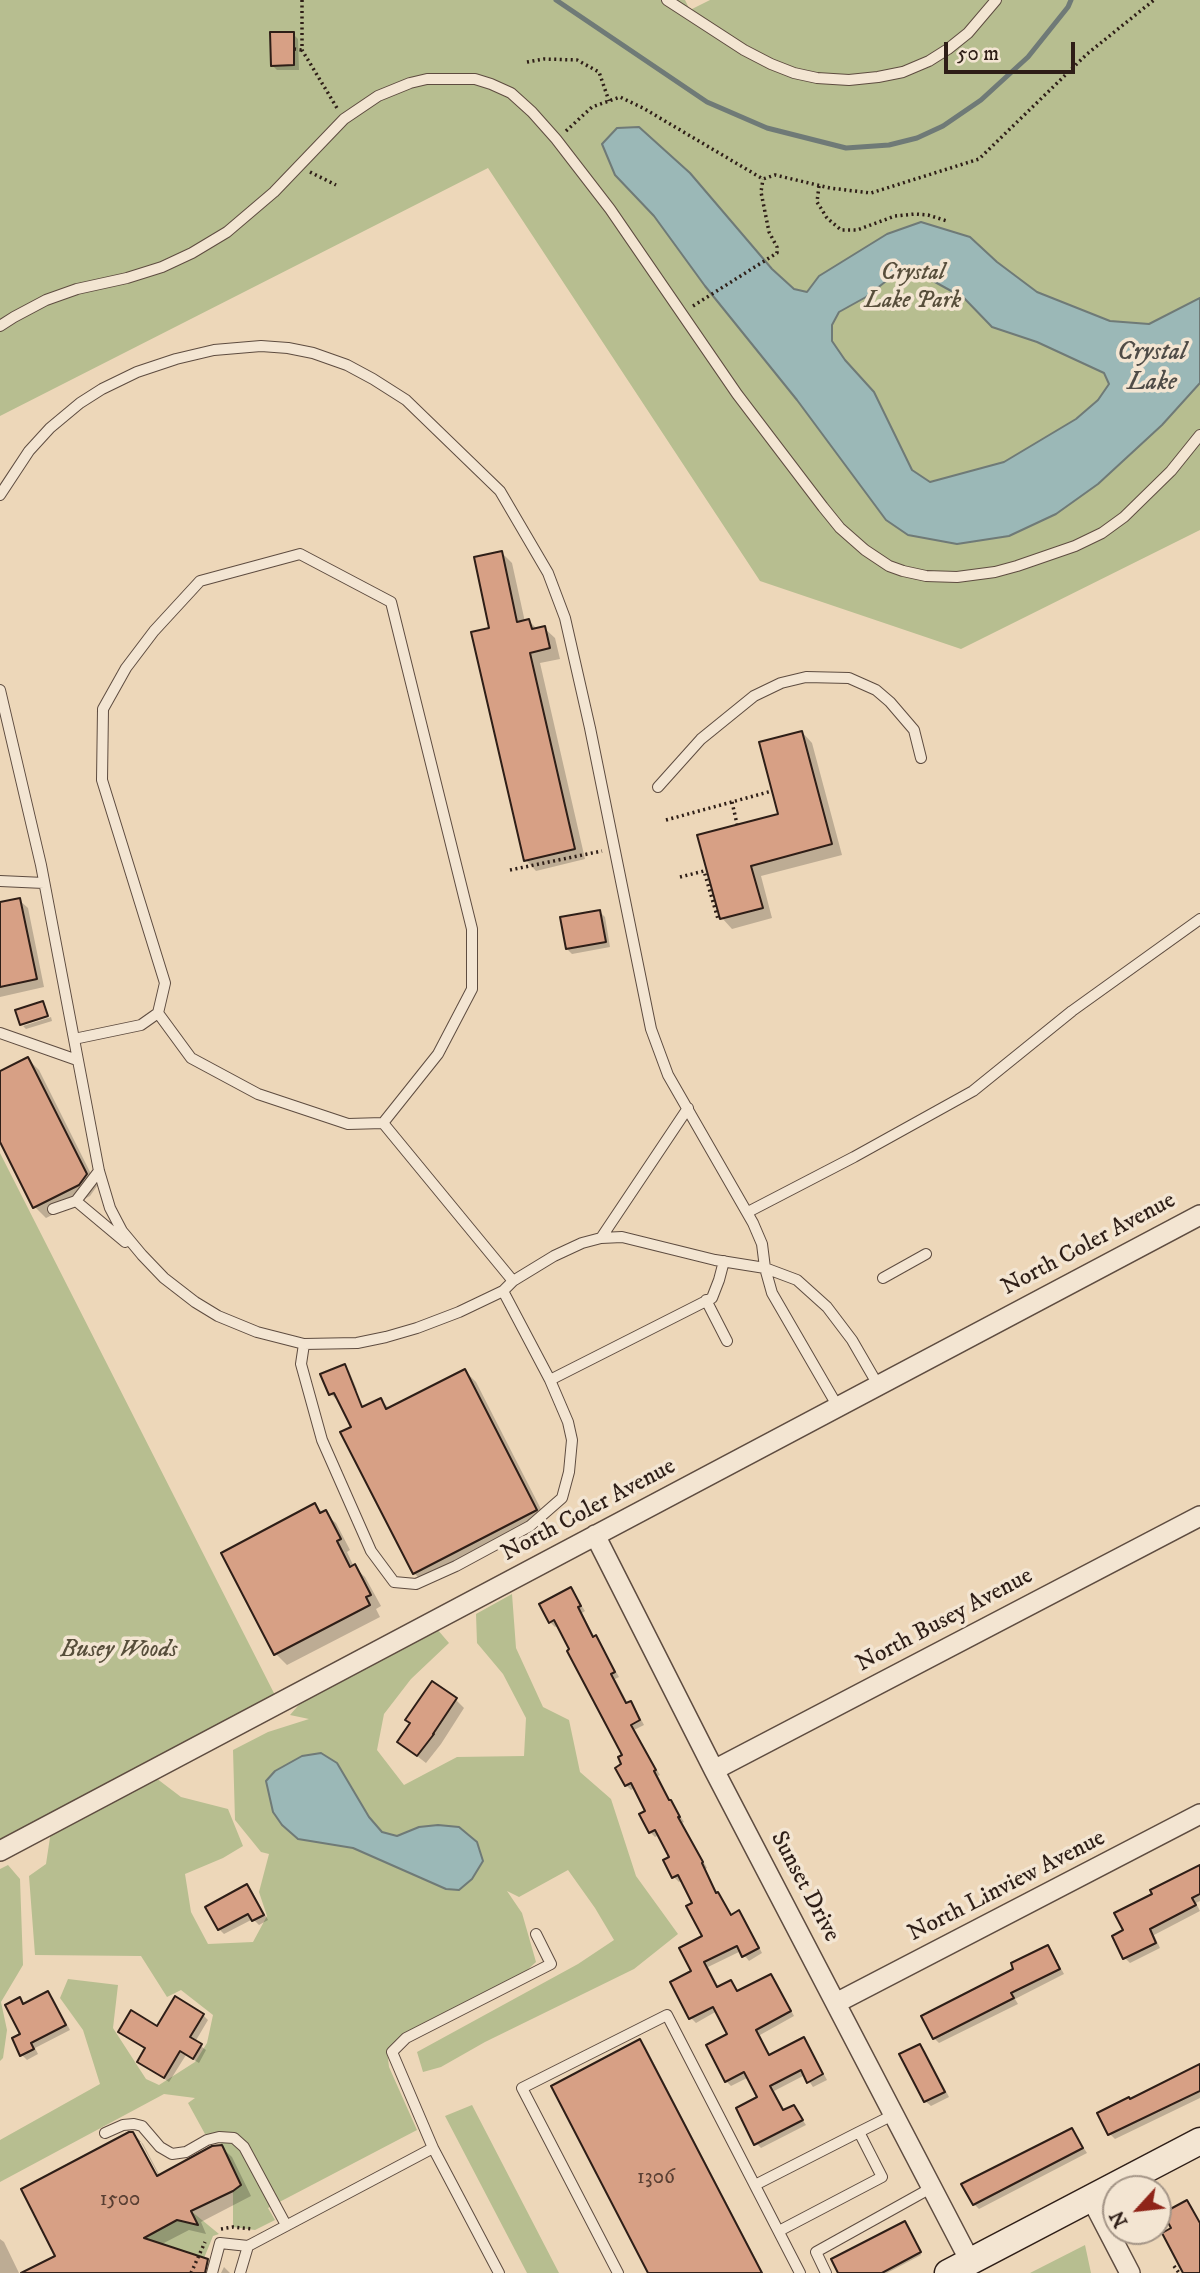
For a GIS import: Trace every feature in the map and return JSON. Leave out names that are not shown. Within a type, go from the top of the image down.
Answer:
[{"type":"main road","points":[[959,2267],[1200,2141]]},
{"type":"street","name":"North Coler Avenue","points":[[0,1851],[1200,1214]]},
{"type":"street","name":"North Busey Avenue","points":[[714,1770],[1200,1516]]},
{"type":"street","name":"Sunset Drive","points":[[595,1535],[931,2188],[959,2267]]},
{"type":"street","name":"North Linview Avenue","points":[[836,2003],[1200,1814]]},
{"type":"street","points":[[1091,2198],[1130,2273]]},
{"type":"lane","points":[[667,0],[744,50],[771,64],[817,78],[849,80],[890,75],[929,61],[968,33],[996,0]]},
{"type":"lane","points":[[0,326],[46,299],[150,271],[192,253],[227,232],[274,192],[344,119],[378,96],[427,79],[475,79],[511,93],[564,148],[610,209],[737,394],[832,518],[864,550],[888,566],[926,576],[957,577],[995,572],[1075,546],[1102,533],[1131,511],[1171,471],[1200,435]]},
{"type":"lane","points":[[0,495],[29,451],[50,428],[102,388],[137,372],[176,359],[214,350],[261,346],[313,353],[347,365],[373,379],[406,400],[500,491],[548,573],[565,618],[651,1029],[668,1075],[748,1212],[762,1244],[772,1293],[838,1407]]},
{"type":"lane","points":[[74,1039],[141,1025],[158,1013],[165,983],[102,780],[103,709],[126,668],[200,581],[300,554],[391,602],[472,929],[472,989],[438,1054],[383,1124]]},
{"type":"lane","points":[[658,786],[701,739],[754,696],[781,683],[806,677],[849,678],[876,690],[914,730],[921,758]]},
{"type":"lane","points":[[0,690],[44,883],[99,1171],[110,1208],[122,1231],[164,1278],[218,1316],[257,1332],[304,1343],[358,1343],[386,1337],[449,1316],[503,1291],[513,1281],[554,1256],[582,1243],[601,1238],[622,1237],[765,1268],[797,1280],[827,1307],[852,1340],[878,1385]]},
{"type":"lane","points":[[0,881],[44,883]]},
{"type":"lane","points":[[748,1212],[973,1091],[1072,1011],[1200,919]]},
{"type":"lane","points":[[158,1013],[191,1058],[258,1094],[348,1124],[383,1124]]},
{"type":"lane","points":[[0,1034],[77,1059]]},
{"type":"lane","points":[[601,1238],[688,1108]]},
{"type":"lane","points":[[383,1124],[513,1281]]},
{"type":"lane","points":[[53,1209],[76,1201],[99,1171]]},
{"type":"lane","points":[[76,1201],[142,1255]]},
{"type":"lane","points":[[883,1278],[926,1254]]},
{"type":"lane","points":[[550,1380],[712,1298],[724,1261]]},
{"type":"lane","points":[[304,1343],[301,1364],[321,1440],[371,1551],[394,1582],[415,1584],[456,1566],[530,1526],[562,1499],[569,1472],[572,1440],[568,1422],[550,1380],[503,1291]]},
{"type":"lane","points":[[706,1300],[727,1341]]},
{"type":"lane","points":[[499,2273],[433,2148],[392,2052],[406,2038],[551,1964],[536,1934]]},
{"type":"lane","points":[[618,2273],[522,2088],[667,2015],[800,2273]]},
{"type":"lane","points":[[755,2185],[893,2115]]},
{"type":"lane","points":[[105,2133],[123,2125],[142,2126],[159,2147],[172,2154],[186,2152],[207,2140],[219,2137],[234,2138],[244,2147],[286,2225]]},
{"type":"lane","points":[[779,2231],[882,2178],[859,2132]]},
{"type":"lane","points":[[212,2273],[220,2243],[248,2246],[433,2148]]},
{"type":"lane","points":[[826,2273],[816,2252],[931,2188]]},
{"type":"lane","points":[[240,2273],[248,2246]]},
{"type":"path","points":[[302,0],[302,50],[344,119]]},
{"type":"path","points":[[562,134],[592,107],[620,97],[763,179],[775,175],[819,186],[871,193],[979,159],[1087,54],[1154,0]]},
{"type":"path","points":[[294,49],[302,50]]},
{"type":"path","points":[[527,62],[544,59],[577,60],[599,72],[609,101]]},
{"type":"path","points":[[298,167],[337,185]]},
{"type":"path","points":[[696,303],[777,253],[777,247],[769,232],[761,192],[763,179]]},
{"type":"path","points":[[819,186],[817,202],[827,218],[841,230],[857,230],[895,216],[915,214],[947,221]]},
{"type":"path","points":[[666,820],[772,791]]},
{"type":"path","points":[[732,802],[737,824]]},
{"type":"path","points":[[510,870],[614,848]]},
{"type":"path","points":[[680,877],[704,870],[718,919]]},
{"type":"path","points":[[1174,2266],[1179,2273]]},
{"type":"green space","name":"Crystal Lake Park","points":[[0,0],[685,0],[690,10],[710,0],[1200,0],[1200,530],[961,649],[760,581],[488,168],[0,416]]},
{"type":"green space","name":"Busey Woods","points":[[0,1153],[279,1703],[0,1851]]},
{"type":"green space","points":[[512,1594],[516,1648],[543,1707],[569,1720],[580,1772],[611,1799],[636,1876],[678,1934],[634,1969],[485,2042],[441,2067],[423,2072],[417,2052],[578,1964],[614,1940],[568,1870],[519,1897],[507,1891],[522,1913],[536,1962],[523,1974],[403,2036],[387,2050],[389,2067],[417,2130],[268,2208],[275,2220],[255,2230],[233,2227],[233,2191],[241,2185],[220,2142],[205,2134],[188,2103],[195,2098],[164,2094],[0,2182],[0,2140],[100,2084],[83,2030],[60,1998],[68,1979],[118,1985],[113,2028],[146,2079],[159,2085],[195,2062],[207,2043],[213,2015],[181,1990],[167,1997],[141,1956],[35,1955],[29,1876],[46,1864],[51,1831],[156,1778],[181,1797],[228,1809],[243,1846],[223,1858],[185,1874],[191,1912],[208,1944],[253,1942],[267,1916],[259,1892],[269,1854],[261,1852],[235,1820],[233,1750],[268,1732],[309,1719],[290,1715],[303,1700],[437,1629],[449,1643],[411,1679],[384,1714],[377,1750],[404,1785],[457,1757],[524,1756],[526,1718],[503,1674],[477,1643],[476,1614]]},
{"type":"green space","points":[[8,1865],[20,1879],[23,1965],[1,2002],[7,2030],[3,2058],[0,2061],[0,1869]]},
{"type":"green space","points":[[472,2105],[559,2273],[527,2273],[445,2116]]},
{"type":"green space","points":[[191,2211],[219,2234],[213,2236],[198,2273],[131,2245],[177,2220],[197,2225]]},
{"type":"green space","points":[[1085,2245],[1091,2273],[1030,2273]]},
{"type":"water","name":"Crystal Lake","points":[[639,127],[690,173],[772,269],[794,289],[807,292],[819,276],[887,234],[921,222],[970,237],[997,262],[1037,292],[1110,321],[1149,324],[1200,298],[1200,383],[1162,425],[1098,484],[1056,514],[1009,536],[957,544],[908,535],[886,520],[654,216],[615,175],[602,144],[617,128]],"holes":[[[924,276],[964,298],[992,327],[1037,342],[1104,373],[1109,384],[1098,400],[1076,419],[1004,462],[930,482],[912,470],[874,392],[832,341],[832,325],[839,312],[866,297],[890,278]]]},
{"type":"water","points":[[321,1753],[337,1763],[369,1817],[382,1832],[397,1836],[419,1827],[459,1827],[477,1842],[483,1861],[472,1879],[459,1890],[446,1889],[353,1848],[298,1839],[282,1825],[273,1812],[266,1781],[275,1771],[302,1756]]},
{"type":"building","points":[[270,32],[294,32],[294,65],[271,66]]},
{"type":"building","points":[[502,551],[517,622],[529,619],[532,629],[545,626],[550,648],[530,653],[575,849],[524,861],[471,632],[489,628],[474,557]]},
{"type":"building","points":[[802,731],[832,844],[751,866],[763,908],[720,919],[697,835],[778,814],[759,742]]},
{"type":"building","points":[[20,898],[37,979],[0,987],[0,902]]},
{"type":"building","points":[[600,910],[606,942],[566,949],[560,917]]},
{"type":"building","points":[[43,1001],[48,1016],[20,1025],[15,1010]]},
{"type":"building","points":[[28,1057],[87,1174],[79,1185],[33,1208],[0,1142],[0,1071]]},
{"type":"building","points":[[345,1364],[362,1407],[381,1398],[386,1409],[465,1369],[537,1510],[413,1574],[340,1432],[351,1427],[334,1393],[329,1395],[320,1374]]},
{"type":"building","points":[[315,1503],[320,1513],[326,1510],[341,1539],[337,1541],[350,1567],[355,1564],[371,1595],[366,1597],[370,1605],[274,1655],[221,1553]]},
{"type":"building","points":[[571,1587],[593,1637],[596,1635],[615,1672],[611,1674],[626,1703],[631,1701],[640,1720],[631,1725],[703,1862],[716,1893],[718,1892],[731,1915],[739,1910],[759,1948],[742,1957],[737,1946],[704,1962],[717,1987],[731,1980],[737,1991],[771,1974],[791,2011],[756,2030],[769,2055],[804,2037],[823,2074],[807,2083],[801,2070],[770,2086],[783,2110],[794,2105],[803,2120],[754,2145],[736,2108],[757,2097],[744,2072],[725,2082],[706,2045],[727,2034],[713,2007],[689,2019],[670,1982],[691,1971],[679,1948],[702,1936],[686,1906],[692,1903],[678,1875],[672,1878],[663,1860],[669,1857],[655,1830],[649,1833],[639,1814],[645,1811],[631,1783],[625,1786],[615,1768],[621,1764],[618,1757],[622,1755],[567,1651],[569,1649],[554,1620],[549,1623],[539,1604]]},
{"type":"building","points":[[432,1681],[457,1698],[417,1756],[397,1742],[410,1723],[405,1720]]},
{"type":"building","points":[[1200,1865],[1200,1894],[1192,1898],[1196,1905],[1150,1929],[1156,1943],[1123,1959],[1112,1936],[1123,1930],[1114,1913],[1152,1894],[1150,1890]]},
{"type":"building","points":[[247,1884],[264,1915],[252,1921],[248,1914],[218,1930],[205,1907]]},
{"type":"building","points":[[1048,1945],[1060,1969],[1011,1993],[1014,1998],[933,2039],[921,2016],[1013,1969],[1011,1963]]},
{"type":"building","points":[[48,1991],[66,2025],[31,2043],[34,2049],[20,2056],[12,2038],[20,2034],[5,2005],[20,1997],[23,2004]]},
{"type":"building","points":[[175,1996],[204,2014],[190,2037],[202,2044],[193,2059],[180,2051],[164,2078],[137,2062],[145,2048],[118,2032],[131,2010],[157,2026]]},
{"type":"building","points":[[640,2039],[762,2273],[648,2273],[551,2086]]},
{"type":"building","points":[[920,2044],[945,2092],[924,2102],[899,2054]]},
{"type":"building","points":[[1200,2064],[1200,2091],[1108,2135],[1097,2113]]},
{"type":"building","points":[[1072,2128],[1083,2148],[973,2205],[961,2184]]},
{"type":"building","points":[[133,2132],[157,2176],[212,2146],[222,2145],[241,2185],[191,2211],[198,2225],[177,2220],[144,2238],[208,2259],[205,2273],[21,2273],[55,2256],[21,2189]]},
{"type":"building","points":[[1187,2200],[1200,2223],[1200,2273],[1183,2273],[1168,2245],[1172,2245],[1172,2208]]},
{"type":"building","points":[[905,2221],[921,2252],[882,2273],[838,2273],[831,2259]]},
{"type":"waterway","points":[[556,0],[707,102],[767,128],[846,148],[889,145],[917,138],[943,126],[981,100],[1028,57],[1071,0]]}]
